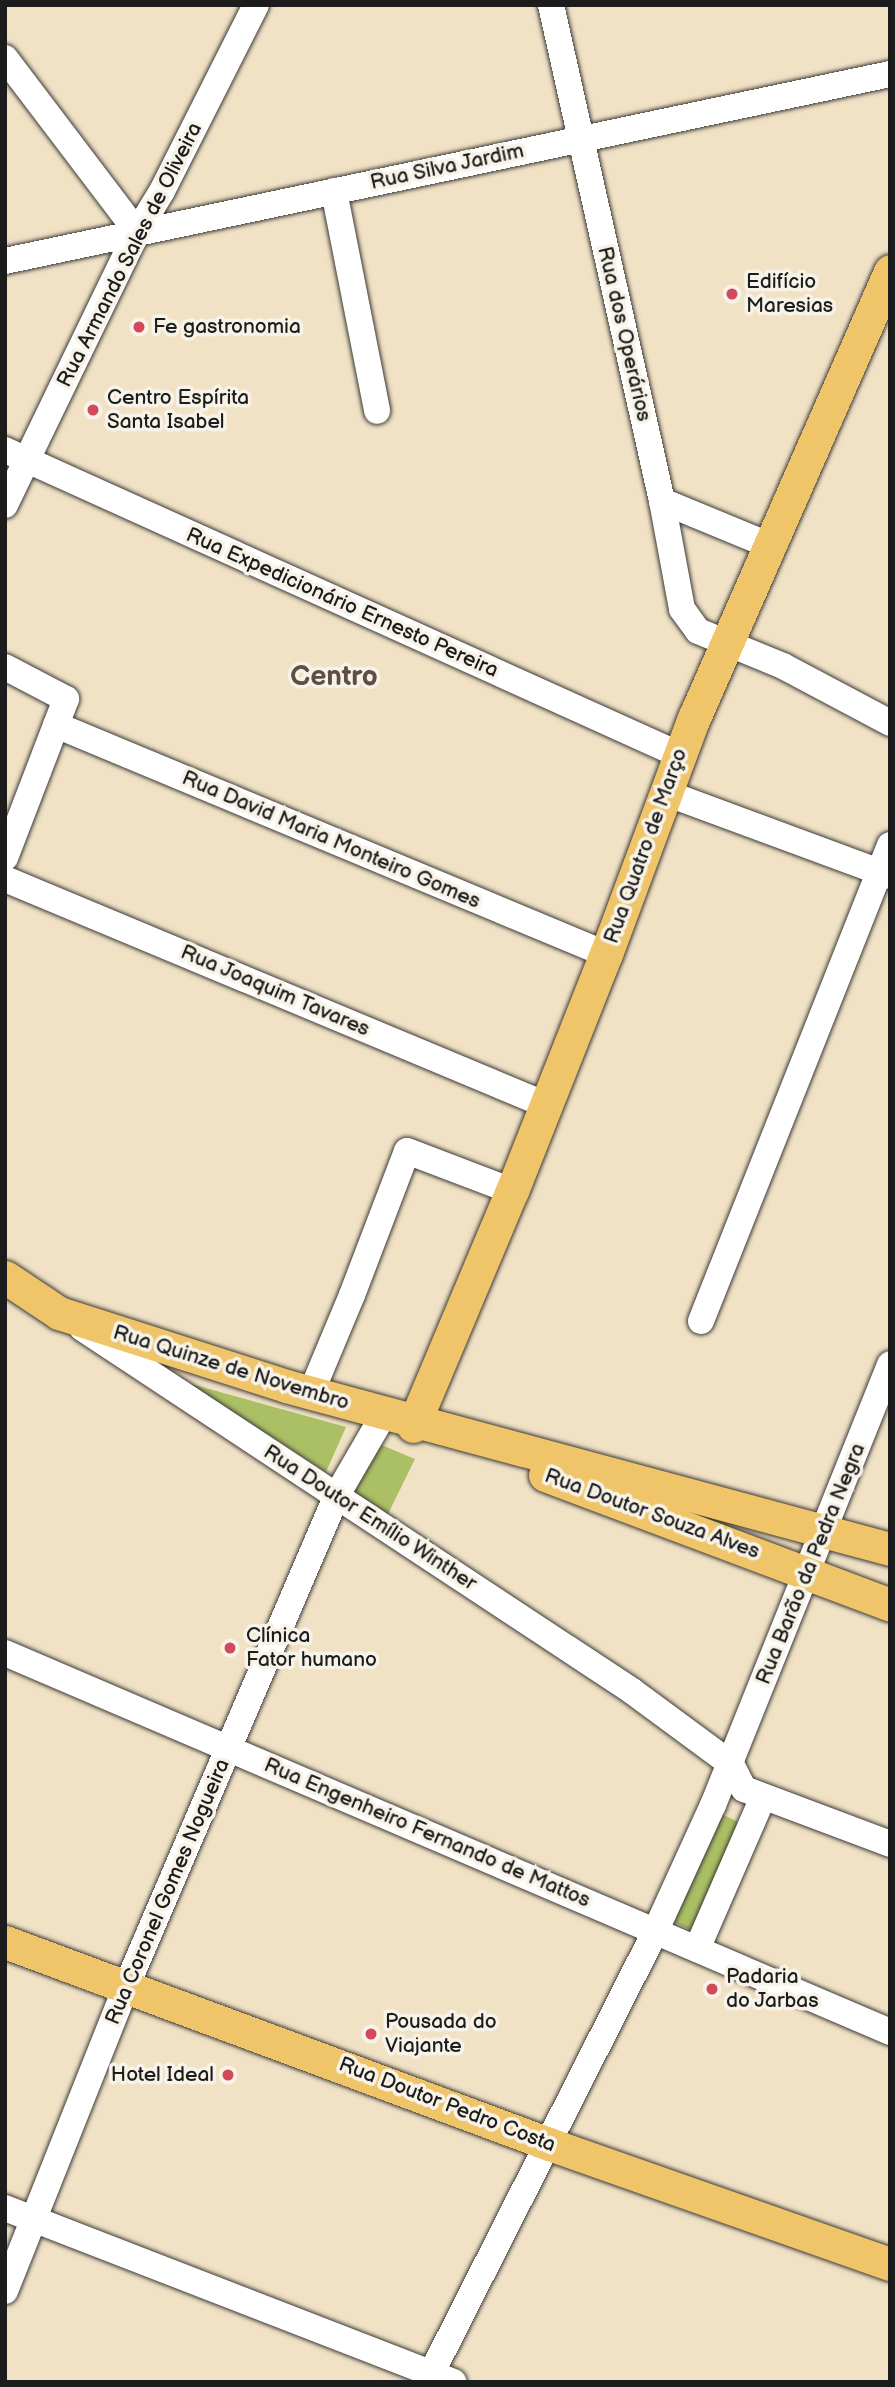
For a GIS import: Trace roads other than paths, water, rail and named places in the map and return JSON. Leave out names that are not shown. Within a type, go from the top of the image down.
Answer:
[{"type":"main road","name":"Rua Quatro de Março","points":[[405,1420],[512,1191],[724,644],[890,271]]},
{"type":"main road","name":"Rua Doutor Emílio Winther","points":[[5,1277],[58,1313]]},
{"type":"main road","name":"Rua Quinze de Novembro","points":[[58,1313],[405,1420],[890,1549]]},
{"type":"main road","name":"Rua Doutor Souza Alves","points":[[405,1420],[890,1605]]},
{"type":"main road","points":[[776,1560],[791,1550],[795,1533],[791,1523]]},
{"type":"main road","name":"Rua Doutor Pedro Costa","points":[[5,1942],[127,1985],[549,2144],[890,2264]]},
{"type":"street","name":"Rua Armando Sales de Oliveira","points":[[5,505],[17,456],[137,232],[162,191],[256,5]]},
{"type":"street","name":"Rua dos Operários","points":[[551,5],[662,502],[682,608],[698,632],[783,666],[890,723]]},
{"type":"street","points":[[5,58],[137,232]]},
{"type":"street","name":"Rua Silva Jardim","points":[[5,261],[890,74]]},
{"type":"street","points":[[334,191],[377,411]]},
{"type":"street","name":"Rua Expedicionário Ernesto Pereira","points":[[17,456],[680,755]]},
{"type":"street","points":[[662,502],[769,545]]},
{"type":"street","points":[[5,667],[66,699],[5,858]]},
{"type":"street","name":"Rua David Maria Monteiro Gomes","points":[[56,725],[606,954]]},
{"type":"street","points":[[666,793],[885,874]]},
{"type":"street","points":[[701,1321],[885,874],[890,845]]},
{"type":"street","name":"Rua Joaquim Tavares","points":[[5,879],[544,1104]]},
{"type":"street","points":[[311,1393],[407,1151],[512,1191]]},
{"type":"street","name":"Rua Doutor Emílio Winther","points":[[58,1313],[337,1494],[632,1691],[731,1764],[744,1789],[890,1844]]},
{"type":"street","name":"Rua Barão da Pedra Negra","points":[[437,2379],[549,2144],[655,1932],[713,1805],[890,1364]]},
{"type":"street","name":"Rua Quatro de Março","points":[[337,1494],[405,1420]]},
{"type":"street","name":"Rua Coronel Gomes Nogueira","points":[[5,2291],[127,1985],[337,1494]]},
{"type":"street","name":"Rua Engenheiro Fernando de Mattos","points":[[5,1653],[890,2032]]},
{"type":"street","points":[[697,1949],[763,1797]]},
{"type":"street","points":[[713,1805],[729,1804],[740,1809],[750,1825]]},
{"type":"street","points":[[5,2209],[437,2379]]},
{"type":"place","name":"Edifício Maresias","points":[[732,294]]},
{"type":"place","name":"Fe gastronomia","points":[[139,327]]},
{"type":"place","name":"Centro Espírita Santa Isabel","points":[[93,410]]},
{"type":"place","name":"Clínica Fator humano","points":[[230,1648]]},
{"type":"place","name":"Padaria do Jarbas","points":[[712,1989]]},
{"type":"place","name":"Pousada do Viajante","points":[[371,2034]]},
{"type":"place","name":"Hotel Ideal","points":[[228,2075]]},
{"type":"district","name":"Centro","points":[[334,677]]}]
